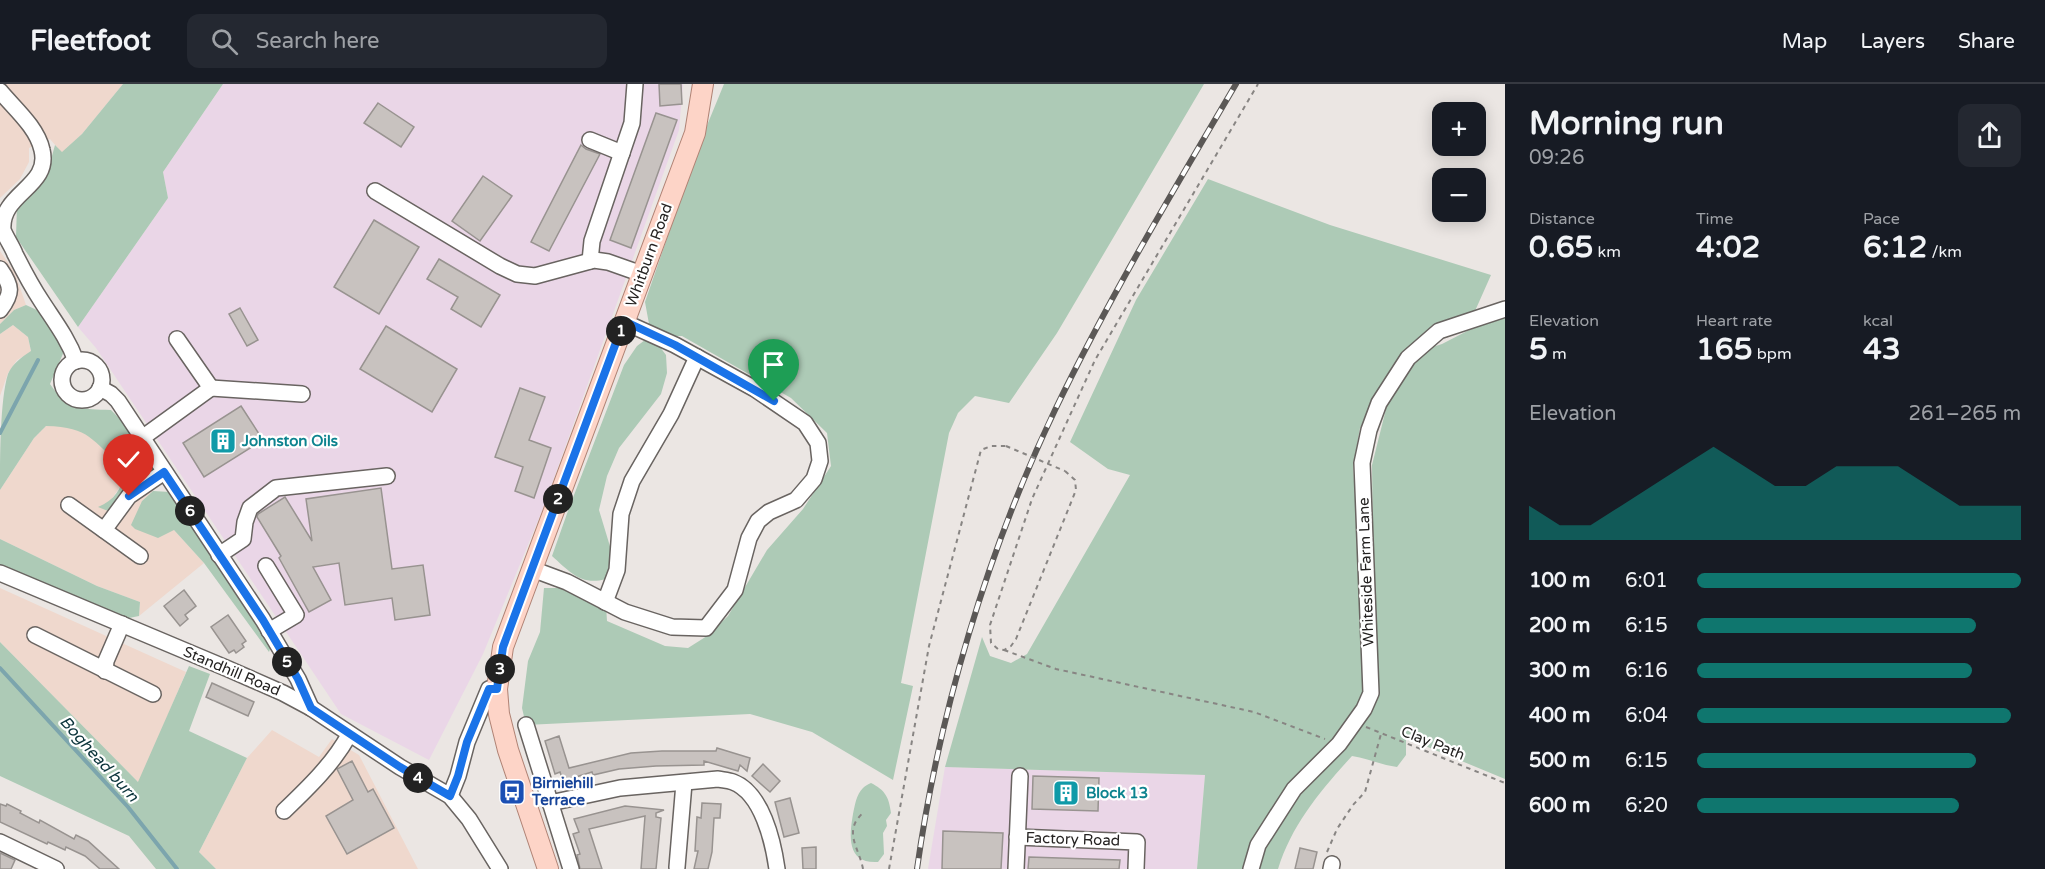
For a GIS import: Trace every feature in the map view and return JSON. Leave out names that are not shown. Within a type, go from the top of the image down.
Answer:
[{"type":"main road","name":"Whitburn Road","points":[[548,869],[508,750],[499,714],[497,689],[503,647],[695,133],[704,84]]},
{"type":"street","points":[[590,261],[592,241],[632,123],[634,84]]},
{"type":"street","points":[[0,91],[34,131],[42,149],[44,164],[35,180],[18,193],[4,211],[3,228],[35,290],[69,342],[76,361]]},
{"type":"street","points":[[591,140],[622,153]]},
{"type":"street","points":[[375,191],[517,274],[535,276],[590,261],[608,262],[642,274]]},
{"type":"street","points":[[0,269],[9,285],[10,295],[0,310]]},
{"type":"street","points":[[10,295],[35,290]]},
{"type":"street","name":"Whiteside Farm Lane","points":[[1251,869],[1258,845],[1294,789],[1339,744],[1364,709],[1371,693],[1362,463],[1369,430],[1379,403],[1408,358],[1439,331],[1505,309]]},
{"type":"street","points":[[532,569],[567,582],[626,612],[672,627],[706,628],[735,590],[748,538],[758,521],[769,512],[796,500],[814,479],[820,461],[818,443],[805,423],[755,389],[624,321]]},
{"type":"street","points":[[177,339],[211,388]]},
{"type":"street","points":[[605,602],[617,570],[621,514],[632,481],[671,414],[697,357]]},
{"type":"street","points":[[85,360],[96,366],[102,378],[100,388],[93,396],[82,399],[70,395],[65,390],[62,378],[64,372],[67,366],[76,361],[85,360]]},
{"type":"street","points":[[100,388],[118,401],[270,631],[298,679],[311,708]]},
{"type":"street","points":[[142,438],[211,388],[302,394]]},
{"type":"street","points":[[104,530],[129,496],[164,472]]},
{"type":"street","points":[[219,555],[243,539],[250,508],[276,488],[387,476]]},
{"type":"street","points":[[69,505],[140,556]]},
{"type":"street","points":[[266,566],[296,615],[270,631]]},
{"type":"street","name":"Standhill Road","points":[[0,573],[283,693],[311,708],[349,735],[450,796],[470,819],[500,869]]},
{"type":"street","points":[[105,671],[106,661],[122,624]]},
{"type":"street","points":[[35,635],[153,694]]},
{"type":"street","points":[[450,796],[467,742],[489,689],[497,689]]},
{"type":"street","points":[[526,725],[571,869]]},
{"type":"street","points":[[284,811],[327,767],[341,750],[349,735]]},
{"type":"street","name":"Factory Road","points":[[1016,869],[1020,776]]},
{"type":"street","points":[[550,803],[620,788],[718,779],[733,782],[755,800],[774,847],[777,869]]},
{"type":"street","points":[[677,867],[684,783]]},
{"type":"street","name":"Factory Road","points":[[1017,837],[1137,842],[1136,869]]},
{"type":"street","points":[[0,842],[56,869]]},
{"type":"path","points":[[1257,84],[1095,360],[1032,499],[990,625],[990,643],[998,649],[1056,669],[1254,712],[1339,744]]},
{"type":"path","points":[[889,869],[929,646],[981,450],[991,446],[1006,446],[1065,471],[1075,480],[1076,490],[1021,628],[1011,646],[1004,650]]},
{"type":"path","name":"Clay Path","points":[[1354,723],[1505,783]]},
{"type":"path","points":[[1329,863],[1336,829],[1365,792],[1381,734]]},
{"type":"path","points":[[863,869],[853,833],[856,820],[864,812]]},
{"type":"shaded area","points":[[0,84],[123,84],[82,134],[62,153],[50,139],[29,148],[29,162],[20,179],[0,198]]},
{"type":"shaded area","points":[[223,84],[683,84],[679,130],[544,506],[483,654],[429,760],[341,714],[96,348],[78,327],[168,198],[163,172]]},
{"type":"shaded area","points":[[0,251],[15,273],[26,305],[14,310],[0,324]]},
{"type":"shaded area","points":[[13,325],[28,337],[31,352],[17,360],[8,373],[0,396],[0,334]]},
{"type":"shaded area","points":[[46,426],[66,426],[87,433],[122,466],[124,480],[110,502],[99,507],[124,496],[144,475],[153,491],[142,501],[174,530],[204,563],[139,616],[140,602],[97,586],[0,539],[0,490],[34,438]]},
{"type":"shaded area","points":[[0,588],[186,672],[139,783],[0,642]]},
{"type":"shaded area","points":[[272,730],[319,757],[332,739],[359,755],[418,869],[216,869],[199,852],[247,758]]},
{"type":"shaded area","points":[[945,767],[1205,775],[1197,869],[928,869]]},
{"type":"green space","points":[[123,84],[223,84],[163,172],[168,198],[78,327],[16,237],[17,205],[47,174],[55,145],[62,152],[82,134]]},
{"type":"green space","points":[[724,84],[1204,84],[1057,333],[1009,403],[975,396],[958,413],[949,433],[901,683],[913,686],[893,780],[812,732],[750,714],[526,725],[522,708],[528,661],[540,632],[544,588],[559,588],[606,606],[607,621],[665,646],[688,648],[707,636],[728,616],[767,550],[803,509],[831,466],[827,433],[791,398],[682,336],[666,336],[649,324],[645,302],[701,140]]},
{"type":"green space","points":[[1208,179],[1330,225],[1491,275],[1475,311],[1406,351],[1379,388],[1360,428],[1353,466],[1364,639],[1375,698],[1372,465],[1387,405],[1423,350],[1505,316],[1505,779],[1406,738],[1406,755],[1397,767],[1352,756],[1299,822],[1278,869],[1197,869],[1205,775],[945,767],[982,637],[990,656],[1011,663],[1027,654],[1130,475],[1108,469],[1070,442],[1136,300]]},
{"type":"green space","points":[[26,305],[39,311],[65,349],[50,384],[56,393],[76,406],[111,410],[123,422],[145,458],[144,475],[108,511],[98,507],[115,496],[118,491],[123,473],[122,466],[89,437],[72,429],[46,426],[34,438],[0,490],[1,430],[5,385],[12,367],[31,351],[28,337],[13,325],[0,334],[0,324],[14,310]]},
{"type":"green space","points":[[645,340],[657,343],[666,355],[667,373],[661,394],[619,448],[607,476],[599,510],[612,553],[606,579],[590,581],[576,576],[552,556],[624,365],[637,346]]},
{"type":"green space","points":[[153,491],[170,492],[272,643],[269,652],[204,563],[174,530],[158,538],[135,529],[131,525],[142,501]]},
{"type":"green space","points":[[0,539],[97,586],[140,602],[139,616],[129,618],[116,614],[0,566]]},
{"type":"green space","points":[[0,642],[138,782],[189,666],[210,674],[189,731],[247,758],[199,852],[216,869],[156,869],[129,836],[0,776]]},
{"type":"green space","points":[[871,783],[880,788],[885,795],[891,813],[886,820],[887,826],[883,833],[884,854],[878,862],[860,859],[855,854],[851,840],[857,797],[863,788]]},
{"type":"building","points":[[659,84],[681,84],[682,104],[660,106]]},
{"type":"building","points":[[378,103],[414,127],[401,147],[364,123]]},
{"type":"building","points":[[656,113],[677,120],[631,248],[610,240]]},
{"type":"building","points":[[581,145],[600,154],[549,251],[531,242]]},
{"type":"building","points":[[483,176],[512,196],[480,241],[452,221]]},
{"type":"building","points":[[374,220],[419,247],[379,314],[334,287]]},
{"type":"building","points":[[439,259],[500,295],[481,327],[451,309],[458,297],[427,279]]},
{"type":"building","points":[[240,308],[258,340],[247,346],[229,314]]},
{"type":"building","points":[[386,326],[457,369],[432,412],[360,369]]},
{"type":"building","points":[[520,388],[545,397],[529,440],[551,448],[534,498],[515,491],[523,467],[495,457]]},
{"type":"building","name":"Johnston Oils","points":[[241,406],[263,440],[204,477],[183,443]]},
{"type":"building","points":[[381,488],[392,569],[423,565],[430,615],[395,620],[392,598],[345,605],[339,563],[313,567],[331,600],[309,612],[279,558],[281,556],[257,517],[258,514],[285,497],[312,541],[306,499]]},
{"type":"building","points":[[184,590],[196,606],[185,615],[188,619],[180,626],[164,606]]},
{"type":"building","points":[[228,615],[246,641],[242,644],[244,647],[236,653],[234,650],[229,653],[211,627]]},
{"type":"building","points":[[212,683],[254,702],[248,716],[206,697]]},
{"type":"building","points":[[559,736],[569,768],[631,753],[662,751],[716,751],[717,748],[750,758],[747,771],[740,765],[738,771],[704,761],[704,765],[619,769],[593,775],[592,772],[563,781],[560,772],[555,774],[545,741]]},
{"type":"building","points":[[352,761],[368,792],[373,789],[394,828],[347,854],[326,816],[353,800],[337,769]]},
{"type":"building","points":[[763,764],[780,781],[770,792],[752,776]]},
{"type":"building","name":"Block 13","points":[[1033,776],[1099,778],[1098,811],[1032,809]]},
{"type":"building","points":[[790,798],[799,833],[784,837],[775,802]]},
{"type":"building","points":[[702,803],[721,804],[720,818],[714,818],[712,852],[708,869],[694,869],[698,851],[695,851],[697,817],[701,818]]},
{"type":"building","points":[[0,804],[6,806],[7,804],[39,823],[40,820],[74,839],[76,835],[88,841],[119,869],[100,869],[85,856],[66,847],[65,850],[48,842],[47,844],[0,822]]},
{"type":"building","points":[[625,806],[664,810],[656,813],[656,817],[661,818],[656,869],[641,869],[645,816],[589,829],[602,869],[580,869],[577,855],[580,854],[573,834],[579,832],[574,819]]},
{"type":"building","points":[[943,831],[1003,833],[1001,869],[942,869]]},
{"type":"building","points":[[816,847],[816,869],[803,869],[802,848]]},
{"type":"building","points":[[1300,848],[1317,852],[1313,869],[1295,869]]},
{"type":"building","points":[[0,853],[15,860],[11,869],[0,869]]},
{"type":"building","points":[[1029,857],[1120,860],[1119,869],[1028,869]]},
{"type":"waterway","points":[[0,433],[38,360]]},
{"type":"waterway","name":"Boghead burn","points":[[0,668],[128,807],[177,869]]},
{"type":"railway","points":[[917,869],[926,810],[952,693],[987,576],[1030,464],[1097,327],[1236,84]]},
{"type":"place","name":"Johnston Oils","points":[[223,441]]},
{"type":"place","name":"Birniehill Terrace","points":[[512,792]]},
{"type":"place","name":"Block 13","points":[[1066,793]]},
{"type":"route","points":[[129,496],[164,472],[263,620],[298,679],[311,708],[349,735],[450,796],[467,742],[489,689],[497,689],[503,647],[624,321],[675,345],[774,401]]}]
